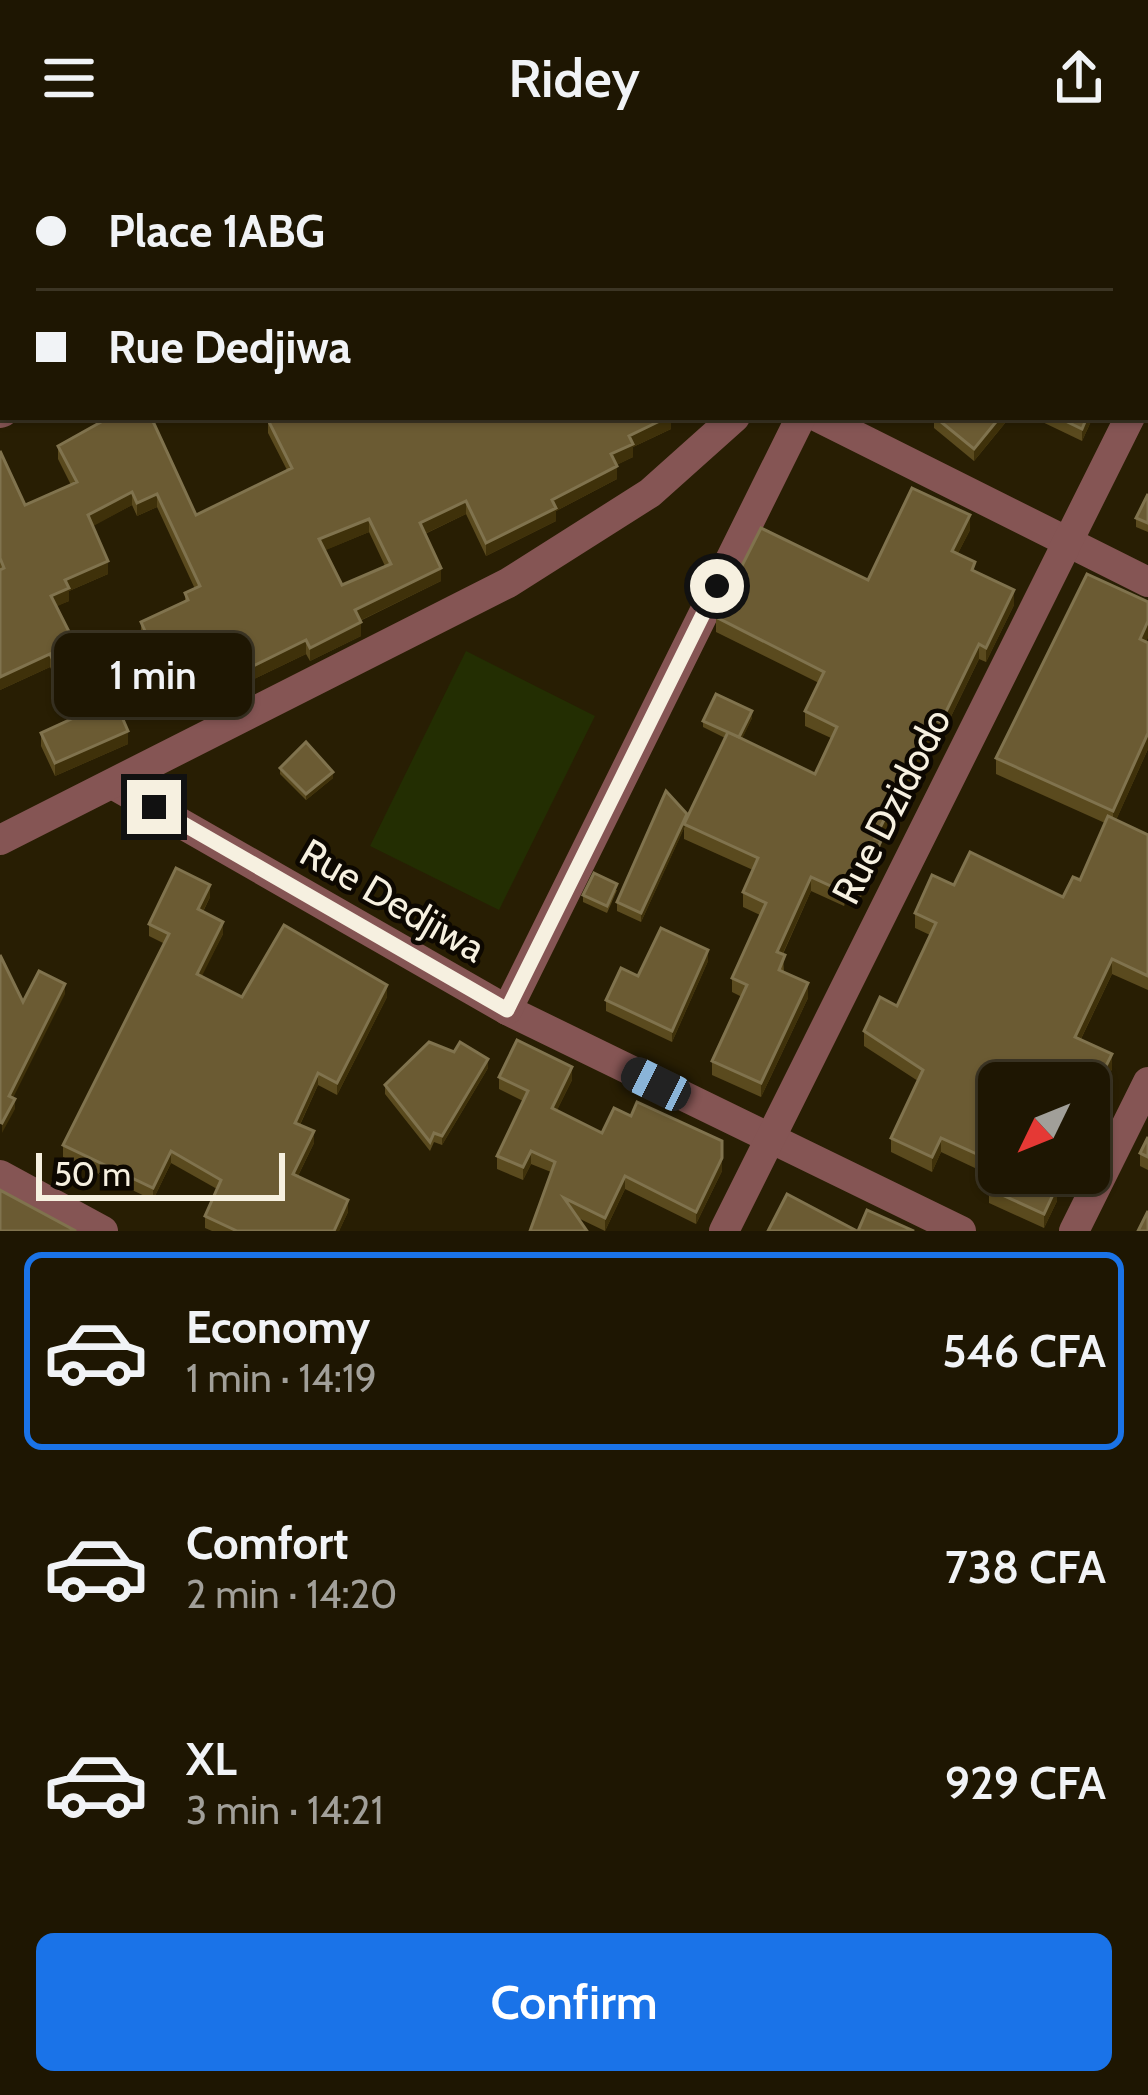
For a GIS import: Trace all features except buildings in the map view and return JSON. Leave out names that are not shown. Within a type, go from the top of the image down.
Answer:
[{"type":"street","points":[[0,840],[508,584],[650,494],[732,420]]},
{"type":"street","points":[[507,1010],[800,420]]},
{"type":"street","points":[[824,420],[1148,582]]},
{"type":"street","name":"Rue Dzidodo","points":[[724,1231],[1128,420]]},
{"type":"street","name":"Rue Dedjiwa","points":[[115,785],[507,1010],[961,1231]]},
{"type":"street","points":[[1074,1231],[1148,1082]]},
{"type":"street","points":[[0,1175],[103,1231]]},
{"type":"green space","points":[[466,651],[595,716],[499,910],[370,846]]},
{"type":"route","points":[[154,807],[507,1010],[717,586]]}]
